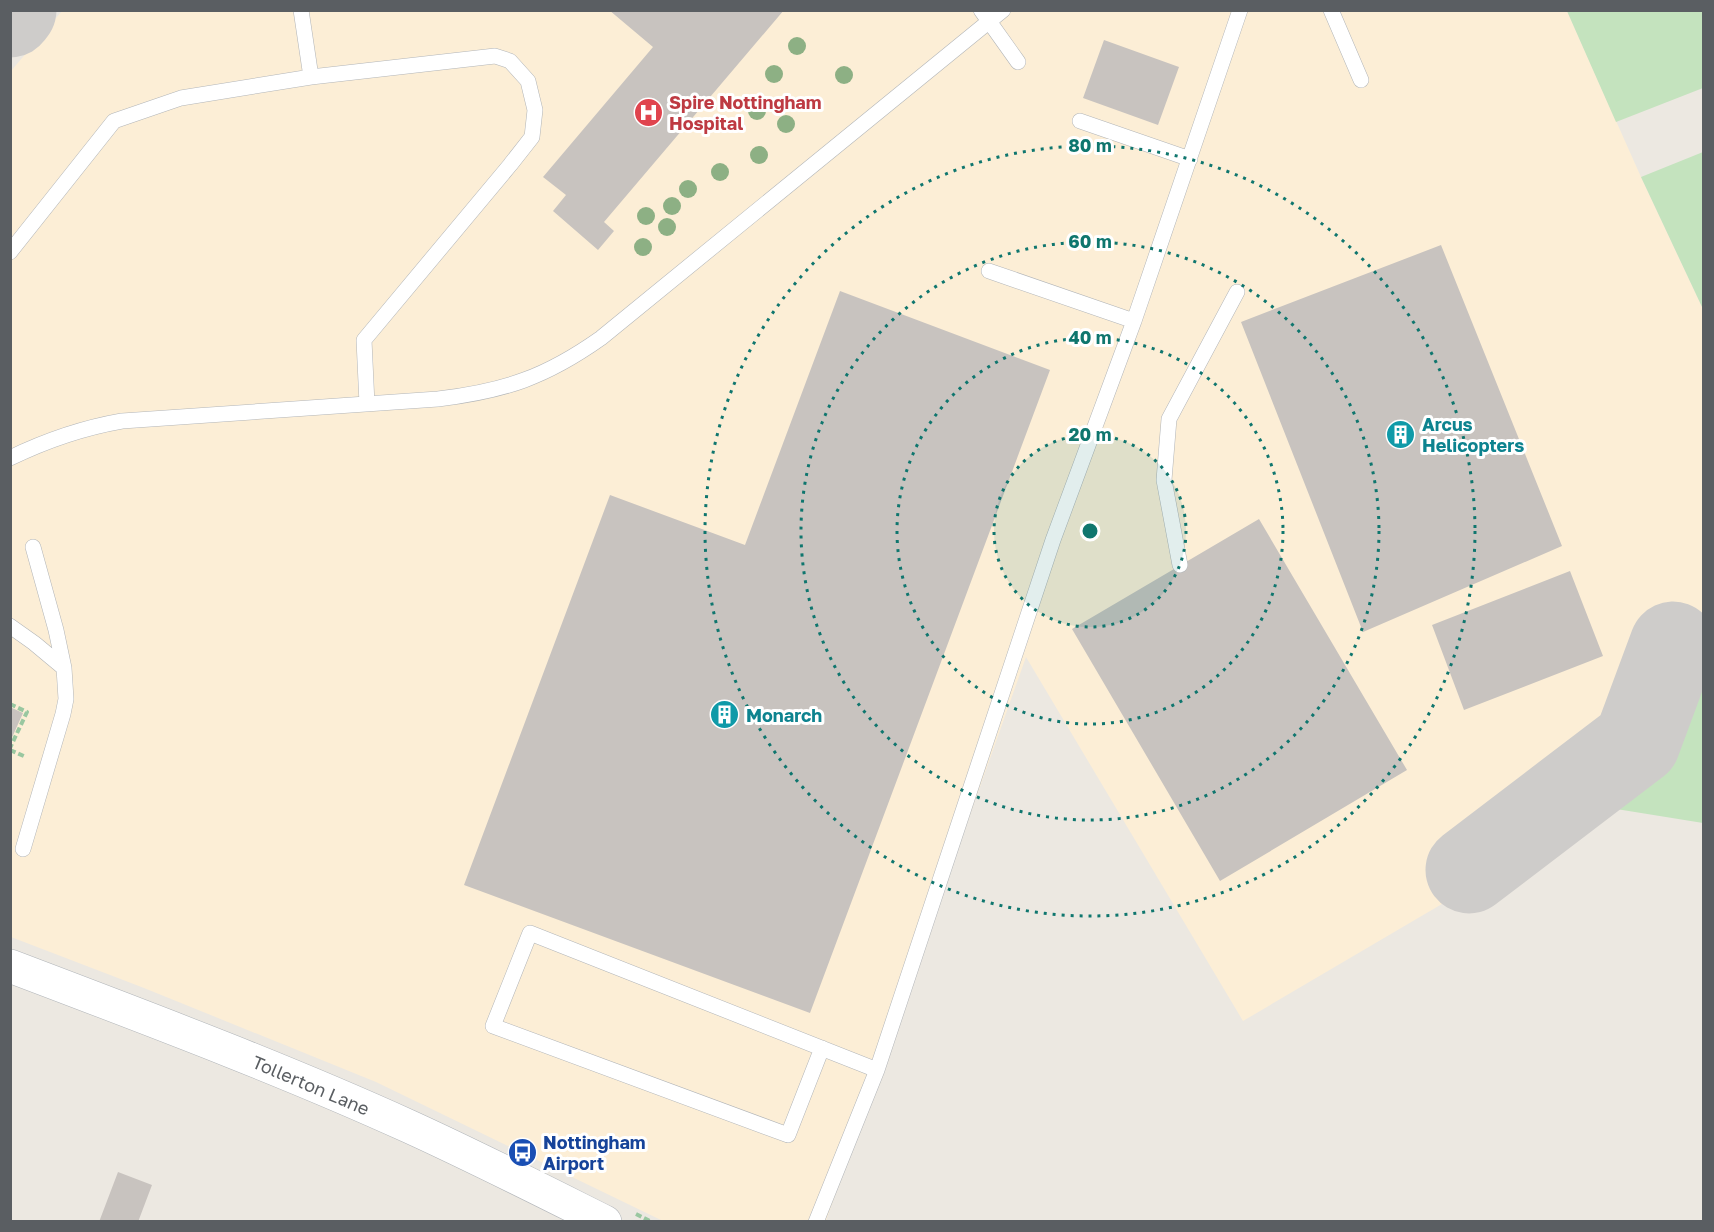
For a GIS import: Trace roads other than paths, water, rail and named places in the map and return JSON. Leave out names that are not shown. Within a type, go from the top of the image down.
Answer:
[{"type":"street","name":"Tollerton Lane","points":[[10,966],[168,1026],[374,1111],[504,1171],[604,1221]]},
{"type":"lane","points":[[300,10],[311,77]]},
{"type":"lane","points":[[10,458],[51,439],[79,430],[122,421],[438,399],[489,392],[528,380],[566,361],[608,332],[986,16],[1003,10]]},
{"type":"lane","points":[[816,1221],[878,1070],[1053,540],[1134,321],[1240,10]]},
{"type":"lane","points":[[1331,10],[1361,80]]},
{"type":"lane","points":[[986,16],[1018,62]]},
{"type":"lane","points":[[10,252],[114,121],[181,98],[311,77],[495,56],[510,61],[528,81],[535,110],[532,137],[364,340],[367,404]]},
{"type":"lane","points":[[1080,121],[1190,159]]},
{"type":"lane","points":[[988,271],[1134,321]]},
{"type":"lane","points":[[1180,565],[1164,480],[1169,419],[1238,292]]},
{"type":"lane","points":[[23,849],[66,699],[64,668],[56,630],[33,547]]},
{"type":"lane","points":[[10,626],[64,668]]},
{"type":"lane","points":[[822,1048],[788,1135],[493,1026],[530,933],[878,1070]]},
{"type":"place","name":"Spire Nottingham Hospital","points":[[648,112]]},
{"type":"place","name":"Arcus Helicopters","points":[[1401,434]]},
{"type":"place","name":"Monarch","points":[[725,715]]},
{"type":"place","name":"Nottingham Airport","points":[[522,1152]]}]
